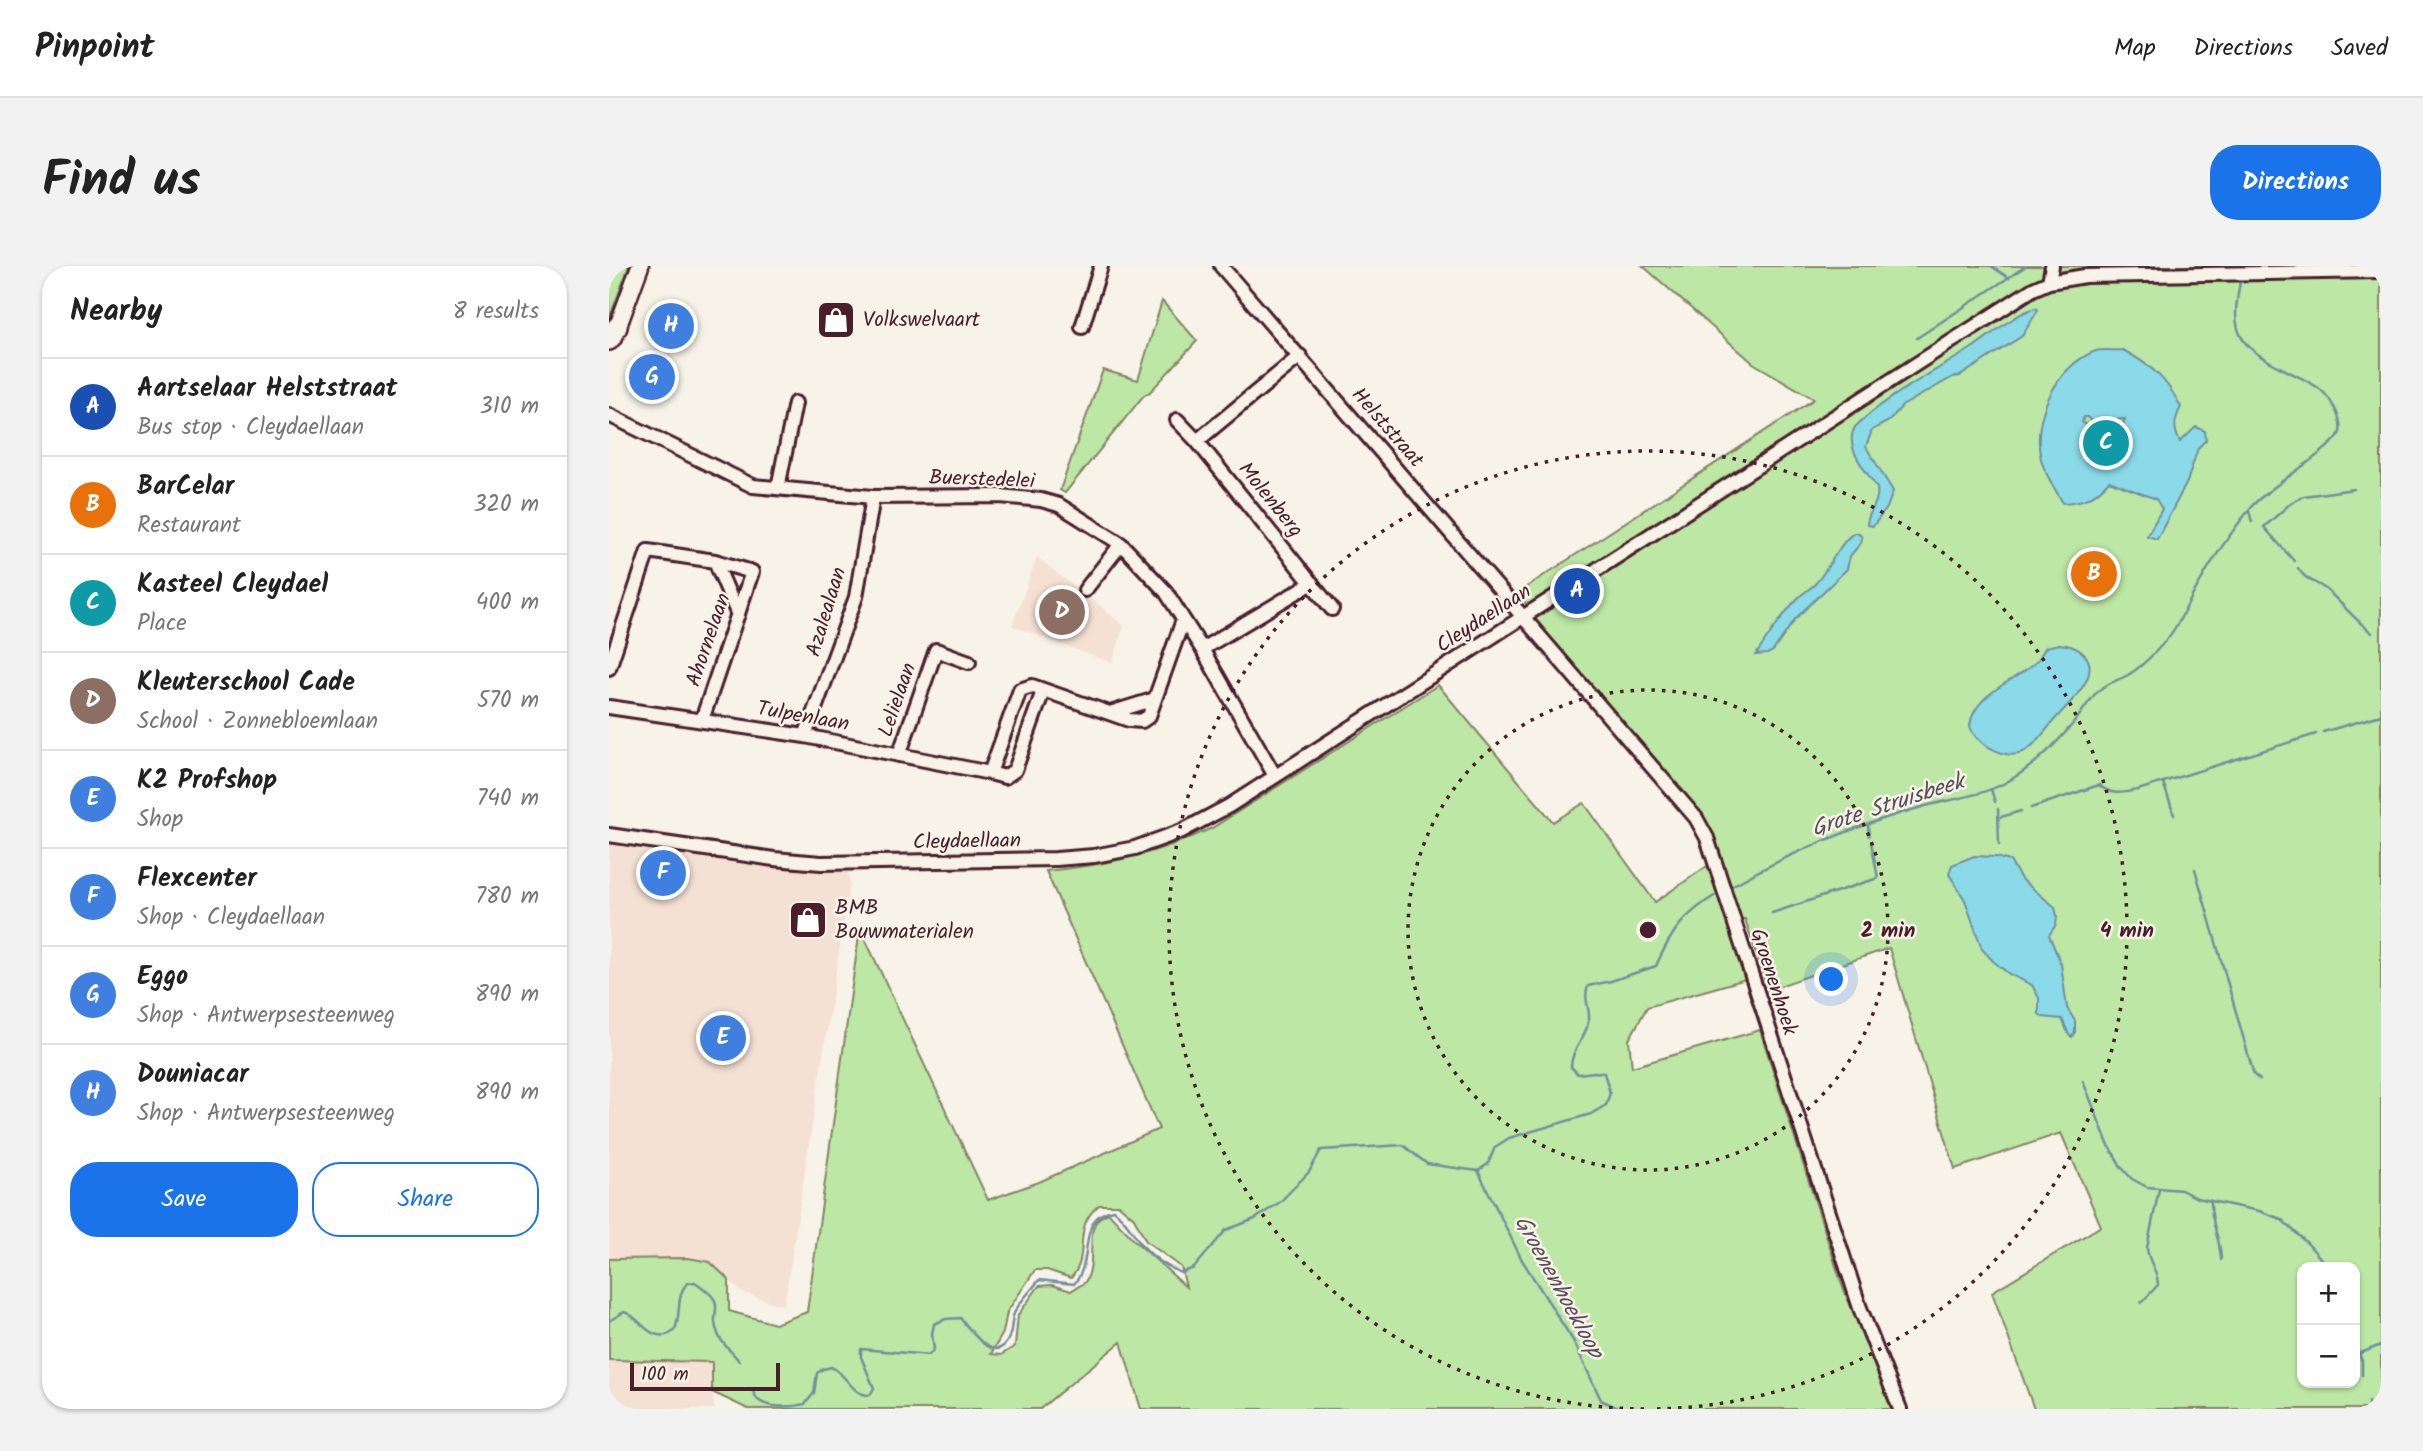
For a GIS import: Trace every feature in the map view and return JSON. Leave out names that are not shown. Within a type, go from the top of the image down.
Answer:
[{"type":"main road","points":[[609,349],[641,266]]},
{"type":"street","points":[[1082,327],[1101,266]]},
{"type":"street","name":"Helststraat","points":[[1221,266],[1523,616]]},
{"type":"street","points":[[2049,282],[2052,266]]},
{"type":"street","name":"Cleydaellaan","points":[[609,835],[774,859],[821,863],[1056,859],[1094,856],[1135,848],[1182,831],[1229,806],[2014,299],[2049,282],[2085,276],[2381,271]]},
{"type":"street","points":[[1197,441],[1300,356]]},
{"type":"street","points":[[778,488],[795,403]]},
{"type":"street","name":"Buerstedelei","points":[[609,415],[753,486],[873,497],[1000,496],[1041,499],[1059,505],[1121,544],[1166,592],[1275,776]]},
{"type":"street","name":"Molenberg","points":[[1177,420],[1197,441],[1332,609]]},
{"type":"street","name":"Azalealaan","points":[[805,736],[856,597],[873,497]]},
{"type":"street","points":[[1085,590],[1121,544]]},
{"type":"street","points":[[609,668],[648,551],[715,561],[738,615]]},
{"type":"street","name":"Ahornelaan","points":[[702,720],[752,572],[715,561]]},
{"type":"street","points":[[1202,649],[1312,583]]},
{"type":"street","name":"Groenenhoek","points":[[1523,616],[1696,818],[1707,838],[1860,1308],[1900,1409]]},
{"type":"street","points":[[1044,691],[1015,770],[1005,777],[990,773],[1020,690],[1033,686],[1129,720],[1142,721],[1149,716],[1183,620]]},
{"type":"street","name":"Lelielaan","points":[[899,755],[936,650],[969,662]]},
{"type":"street","name":"Tulpenlaan","points":[[609,707],[805,736],[990,773]]},
{"type":"shaded area","points":[[1108,548],[1119,557],[1088,596],[1124,626],[1112,663],[1012,626],[1037,557],[1076,588]]},
{"type":"shaded area","points":[[609,845],[774,867],[848,872],[850,882],[784,1306],[741,1292],[710,1262],[688,1258],[609,1259]]},
{"type":"shaded area","points":[[609,1360],[713,1362],[712,1392],[715,1409],[609,1409]]},
{"type":"green space","points":[[613,266],[629,266],[609,319],[609,277]]},
{"type":"green space","points":[[1643,266],[2381,266],[2381,1409],[2034,1409],[1992,1292],[2101,1226],[2061,1133],[1955,1169],[1889,948],[1768,990],[1745,919],[1739,919],[1729,882],[1726,882],[1711,837],[1540,634],[1520,591],[1814,399],[1753,363]]},
{"type":"green space","points":[[1162,301],[1197,341],[1150,392],[1144,395],[1065,493],[1060,490],[1103,370],[1138,380]]},
{"type":"green space","points":[[1438,685],[1553,822],[1584,803],[1655,902],[1710,864],[1746,979],[1647,1007],[1629,1040],[1632,1067],[1760,1030],[1844,1291],[1897,1409],[1141,1409],[1121,1342],[1040,1409],[748,1409],[712,1392],[712,1362],[609,1360],[609,1259],[688,1258],[710,1262],[729,1280],[729,1311],[775,1324],[807,1312],[860,928],[988,1200],[1039,1182],[1159,1129],[1046,871],[1131,857],[1171,845],[1212,828]],"holes":[[[1099,1205],[1119,1205],[1134,1218],[1146,1241],[1181,1267],[1186,1287],[1134,1240],[1109,1213],[1100,1217],[1095,1224],[1091,1263],[1085,1282],[1071,1291],[1052,1285],[1039,1286],[1018,1315],[1015,1346],[1001,1355],[991,1354],[1003,1333],[1007,1312],[1035,1270],[1047,1270],[1071,1278],[1080,1260],[1083,1232],[1090,1214]]]},
{"type":"water","points":[[2036,308],[2038,310],[2022,336],[1960,376],[1953,377],[1902,406],[1889,421],[1872,430],[1866,447],[1893,491],[1887,508],[1873,526],[1867,525],[1877,498],[1877,488],[1854,450],[1852,435],[1855,427],[1896,394],[1972,348],[2012,319]]},
{"type":"water","points":[[2123,350],[2150,367],[2170,388],[2181,407],[2175,424],[2180,442],[2196,427],[2205,431],[2206,440],[2198,448],[2187,482],[2157,539],[2147,536],[2162,509],[2156,499],[2109,481],[2089,498],[2063,503],[2041,459],[2039,444],[2043,411],[2058,381],[2069,368],[2096,351]],"holes":[[[2084,417],[2091,421],[2125,419],[2123,424],[2126,456],[2096,455],[2096,462],[2087,462],[2087,426],[2082,422]]]},
{"type":"water","points":[[1854,533],[1859,533],[1862,538],[1850,556],[1847,569],[1796,618],[1773,651],[1756,655],[1787,611],[1815,584],[1844,542]]},
{"type":"water","points":[[2059,644],[2078,650],[2089,662],[2087,679],[2076,696],[2024,752],[2011,755],[1982,743],[1970,726],[1979,705],[1997,688],[2029,668],[2046,647]]},
{"type":"water","points":[[1974,856],[2010,861],[2021,879],[2055,907],[2056,925],[2049,935],[2061,964],[2067,1008],[2075,1021],[2072,1037],[2062,1019],[2039,1014],[2039,998],[2032,985],[2009,974],[1982,949],[1965,900],[1949,874],[1952,865]]},
{"type":"waterway","points":[[1991,266],[2009,278]]},
{"type":"waterway","points":[[1917,338],[2026,266]]},
{"type":"waterway","name":"Grote Struisbeek","points":[[1728,888],[1774,863],[1847,832],[2003,784],[2040,759],[2096,693],[2134,671],[2163,644],[2215,557],[2252,506],[2336,439],[2340,432],[2339,420],[2326,395],[2317,387],[2256,353],[2242,338],[2236,315],[2241,276]]},
{"type":"waterway","points":[[2294,561],[2264,527],[2292,502],[2304,496],[2354,489]]},
{"type":"waterway","points":[[2249,511],[2252,522]]},
{"type":"waterway","points":[[2298,568],[2304,576],[2328,591],[2372,633]]},
{"type":"waterway","points":[[2323,732],[2381,715]]},
{"type":"waterway","points":[[2031,808],[2099,785],[2113,792],[2138,790],[2316,734]]},
{"type":"waterway","points":[[2163,782],[2174,815]]},
{"type":"waterway","points":[[1991,789],[1995,802]]},
{"type":"waterway","points":[[1998,809],[1999,844]]},
{"type":"waterway","points":[[2001,817],[2021,811]]},
{"type":"waterway","points":[[1868,825],[1869,836]]},
{"type":"waterway","points":[[1772,913],[1878,878],[1871,842]]},
{"type":"waterway","points":[[2195,869],[2254,1075],[2260,1080]]},
{"type":"waterway","name":"Grote Struisbeek","points":[[752,1389],[758,1400],[768,1405],[805,1404],[814,1393],[817,1373],[831,1367],[859,1392],[870,1395],[874,1388],[861,1357],[861,1349],[929,1355],[934,1349],[934,1324],[946,1319],[960,1318],[987,1347],[1000,1348],[1009,1337],[1015,1311],[1039,1280],[1074,1284],[1084,1263],[1094,1221],[1102,1214],[1114,1210],[1150,1253],[1181,1273],[1194,1268],[1226,1230],[1255,1219],[1280,1202],[1309,1172],[1321,1150],[1403,1145],[1427,1164],[1478,1171],[1488,1164],[1495,1147],[1509,1138],[1591,1114],[1606,1105],[1610,1093],[1604,1073],[1578,1074],[1571,1067],[1588,1025],[1588,986],[1656,966],[1680,924],[1719,893]]},
{"type":"waterway","points":[[2083,1081],[2108,1144],[2132,1179],[2147,1187],[2181,1190],[2197,1198],[2259,1211],[2281,1219],[2324,1262]]},
{"type":"waterway","name":"Groenenhoekloop","points":[[1478,1171],[1522,1260],[1574,1342],[1601,1400],[1620,1409]]},
{"type":"waterway","points":[[2141,1303],[2158,1285],[2147,1248],[2159,1189]]},
{"type":"waterway","points":[[2211,1202],[2221,1260]]},
{"type":"waterway","name":"Grote Struisbeek","points":[[609,1321],[624,1312],[654,1334],[666,1335],[676,1327],[683,1289],[688,1283],[695,1282],[716,1302],[715,1325],[718,1334],[739,1361]]},
{"type":"waterway","points":[[2361,1353],[2381,1345]]},
{"type":"waterway","points":[[2360,1356],[2362,1375]]},
{"type":"waterway","points":[[2368,1402],[2368,1409]]},
{"type":"place","name":"Volkswelvaart","points":[[836,320]]},
{"type":"place","name":"Douniacar","points":[[671,326]]},
{"type":"place","name":"Eggo","points":[[652,377]]},
{"type":"place","name":"Kasteel Cleydael","points":[[2106,443]]},
{"type":"place","name":"BarCelar","points":[[2094,574]]},
{"type":"place","name":"Aartselaar Helststraat","points":[[1577,591]]},
{"type":"place","name":"Kleuterschool Cade","points":[[1062,612]]},
{"type":"place","name":"Flexcenter","points":[[663,873]]},
{"type":"place","name":"BMB Bouwmaterialen","points":[[808,920]]},
{"type":"place","name":"K2 Profshop","points":[[723,1038]]}]
